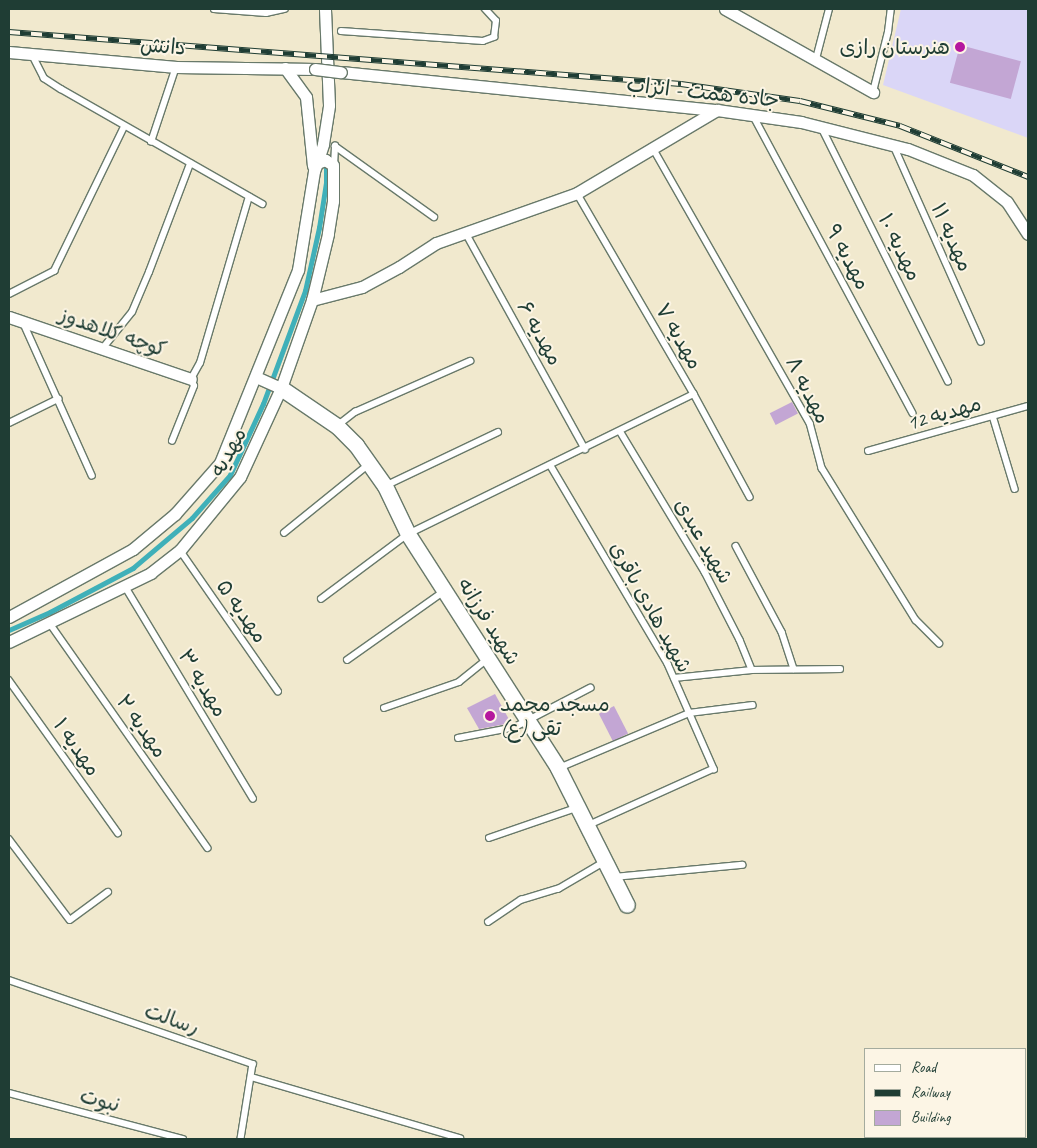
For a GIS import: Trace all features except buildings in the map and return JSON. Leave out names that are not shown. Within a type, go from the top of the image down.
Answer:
[{"type":"street","points":[[9,617],[133,549],[175,514],[220,463],[298,270],[315,167],[323,144],[329,105],[325,9]]},
{"type":"street","points":[[725,9],[873,92]]},
{"type":"street","name":"دانش","points":[[9,52],[176,67],[315,69]]},
{"type":"street","points":[[285,68],[306,97],[315,167]]},
{"type":"street","name":"جاده همت - انزاب","points":[[315,69],[717,110],[822,128],[894,146],[973,175],[1007,202],[1028,234]]},
{"type":"street","points":[[312,300],[362,287],[399,267],[436,243],[577,193],[717,110]]},
{"type":"street","points":[[315,167],[329,162],[333,165],[334,172]]},
{"type":"street","name":"مهدیه","points":[[9,642],[151,572],[180,550],[240,478],[281,388],[312,300],[328,234],[334,172]]},
{"type":"street","name":"کوچه کلاهدوز","points":[[9,317],[192,379]]},
{"type":"street","points":[[256,377],[281,388]]},
{"type":"street","name":"شهید فرزانه","points":[[281,388],[337,426],[370,464],[386,486],[408,534],[558,768],[627,905]]},
{"type":"lane","points":[[214,9],[266,13],[285,9]]},
{"type":"lane","points":[[341,30],[483,41],[494,37],[496,21],[485,9]]},
{"type":"lane","points":[[816,59],[830,9]]},
{"type":"lane","points":[[873,92],[888,32],[890,9]]},
{"type":"lane","points":[[32,54],[44,78],[124,127],[263,204]]},
{"type":"lane","points":[[151,142],[176,67]]},
{"type":"lane","name":"مهدیه ۹","points":[[754,116],[914,413]]},
{"type":"lane","points":[[9,294],[54,271],[124,127]]},
{"type":"lane","name":"مهدیه ۱۰","points":[[822,128],[948,381]]},
{"type":"lane","points":[[334,172],[335,146],[434,217]]},
{"type":"lane","name":"مهدیه ۱۱","points":[[894,146],[981,341]]},
{"type":"lane","name":"مهدیه ۸","points":[[653,148],[810,423],[822,468],[916,620],[939,643]]},
{"type":"lane","points":[[102,348],[132,312],[190,164]]},
{"type":"lane","name":"مهدیه ۷","points":[[577,193],[694,394],[750,496]]},
{"type":"lane","points":[[172,441],[194,386],[192,379],[200,363],[249,197]]},
{"type":"lane","name":"مهدیه ۶","points":[[466,233],[585,448]]},
{"type":"lane","name":"کوچه کلاهدوز","points":[[23,322],[92,475]]},
{"type":"lane","points":[[337,426],[355,412],[470,361]]},
{"type":"lane","points":[[321,599],[408,534],[551,466],[694,394]]},
{"type":"lane","points":[[9,423],[58,398]]},
{"type":"lane","name":"مهدیه 12","points":[[868,451],[1028,406]]},
{"type":"lane","points":[[993,416],[1015,489]]},
{"type":"lane","name":"شهید عبدی","points":[[620,431],[705,572],[740,640],[752,670]]},
{"type":"lane","points":[[386,486],[498,432]]},
{"type":"lane","points":[[284,533],[370,464]]},
{"type":"lane","name":"شهید هادی باقری","points":[[551,466],[668,664],[714,769],[588,826]]},
{"type":"lane","points":[[736,546],[782,632],[794,669]]},
{"type":"lane","name":"مهدیه ۵","points":[[180,550],[278,691]]},
{"type":"lane","name":"مهدیه ۳","points":[[125,585],[253,798]]},
{"type":"lane","points":[[347,660],[445,591]]},
{"type":"lane","name":"مهدیه ۲","points":[[49,622],[208,848]]},
{"type":"lane","points":[[384,708],[459,682],[487,658]]},
{"type":"lane","points":[[674,678],[752,670],[840,669]]},
{"type":"lane","name":"مهدیه ۱","points":[[9,680],[118,833]]},
{"type":"lane","points":[[458,738],[515,727],[590,688]]},
{"type":"lane","points":[[558,768],[689,713],[753,705]]},
{"type":"lane","points":[[489,838],[578,807]]},
{"type":"lane","points":[[9,839],[70,920],[108,892]]},
{"type":"lane","points":[[488,922],[521,900],[558,889],[606,861]]},
{"type":"lane","points":[[614,877],[742,865]]},
{"type":"lane","name":"رسالت","points":[[9,980],[253,1064],[251,1077]]},
{"type":"lane","points":[[241,1139],[251,1077],[460,1138]]},
{"type":"lane","name":"نبوت","points":[[9,1093],[183,1139]]},
{"type":"shaded area","name":"هنرستان رازی","points":[[901,9],[1028,9],[1028,138],[883,85]]},
{"type":"waterway","points":[[9,630],[50,612],[133,568],[192,518],[230,475],[263,404],[305,291],[319,228],[326,183],[326,162]]},
{"type":"railway","points":[[9,32],[681,84],[800,101],[900,126],[1028,177]]},
{"type":"place","name":"هنرستان رازی","points":[[960,47]]},
{"type":"place","name":"مسجد محمد تقی (ع)","points":[[490,716]]}]
